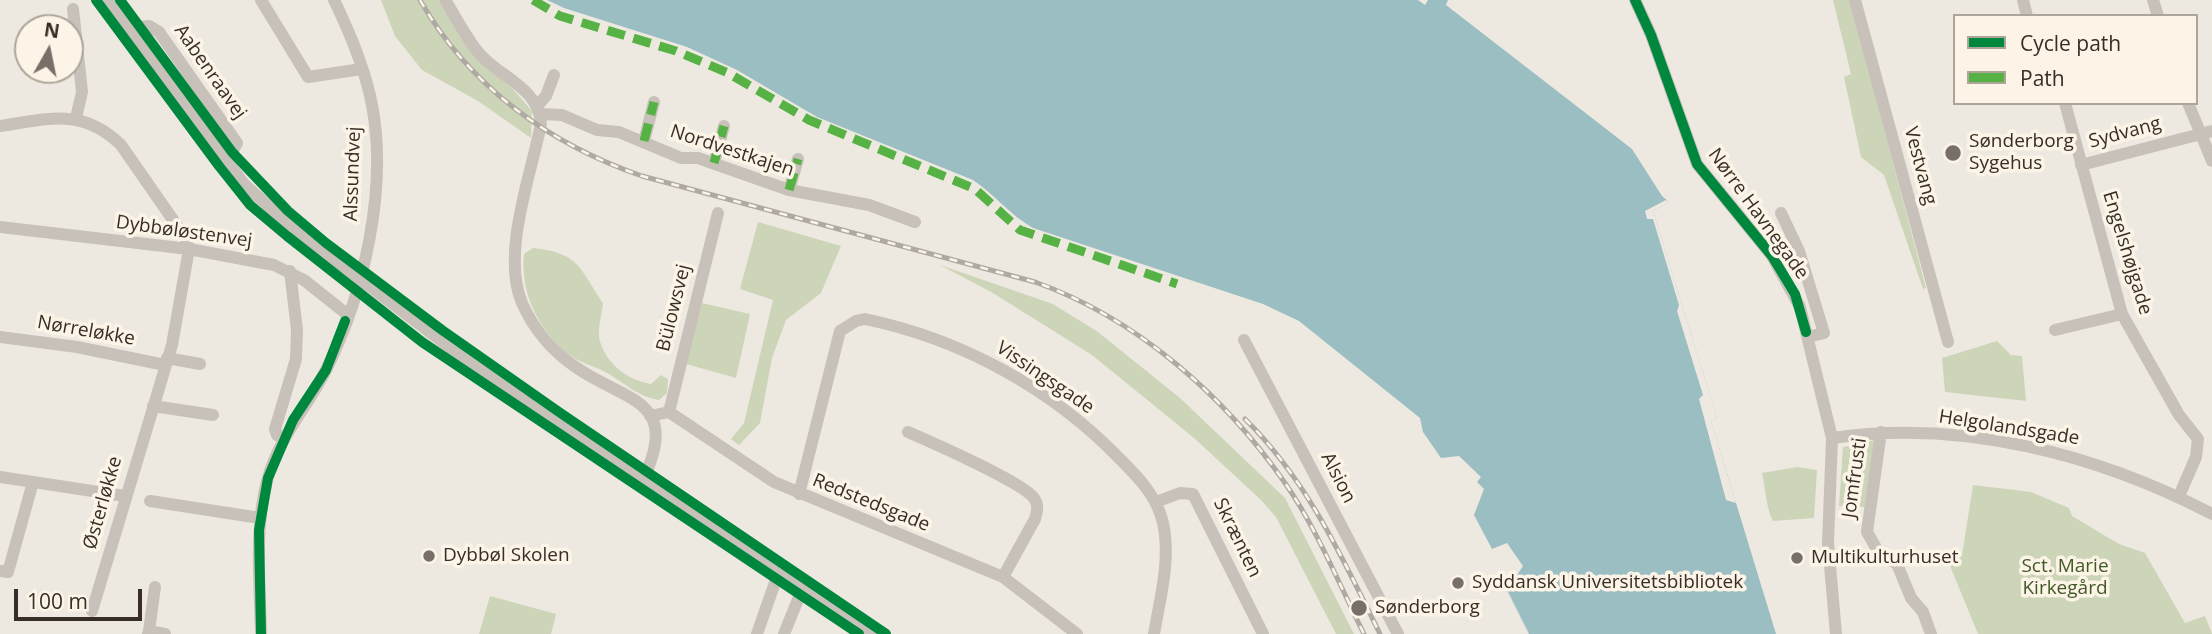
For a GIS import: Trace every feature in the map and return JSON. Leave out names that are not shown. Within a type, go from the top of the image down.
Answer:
[{"type":"street","name":"Aabenraavej","points":[[109,0],[223,157],[262,203],[360,281],[473,365],[872,634]]},
{"type":"street","points":[[261,0],[308,77],[362,69]]},
{"type":"street","name":"Alssundvej","points":[[261,634],[260,518],[268,478],[284,439],[326,370],[360,281],[369,243],[375,173],[372,106],[362,69],[334,0]]},
{"type":"street","points":[[445,0],[478,52],[519,85],[539,110]]},
{"type":"street","name":"Nørre Havnegade","points":[[1635,0],[1651,35],[1697,164],[1749,225],[1785,275],[1800,307],[1832,438],[1828,542],[1840,633]]},
{"type":"street","name":"Vestvang","points":[[1855,0],[1948,342]]},
{"type":"street","points":[[73,9],[82,92],[76,118]]},
{"type":"street","name":"Aabenraavej","points":[[129,28],[149,26],[159,32],[237,143],[232,152],[223,157]]},
{"type":"street","points":[[554,75],[539,110],[516,242],[515,271],[521,302],[535,327],[555,352],[579,370],[624,392],[641,404],[650,416],[655,435],[654,458],[643,480]]},
{"type":"street","points":[[644,142],[654,102]]},
{"type":"street","name":"Sydvang","points":[[2066,105],[2081,165],[2206,132]]},
{"type":"street","points":[[2189,105],[2206,132],[2212,162]]},
{"type":"street","name":"Nordvestkajen","points":[[539,110],[562,115],[597,130],[619,132],[681,158],[698,158],[789,190],[869,205],[915,222]]},
{"type":"street","points":[[0,126],[61,117],[76,118],[95,125],[121,145],[187,240],[189,249]]},
{"type":"street","points":[[714,163],[724,126]]},
{"type":"street","points":[[789,190],[798,159]]},
{"type":"street","name":"Engelshøjgade","points":[[2081,165],[2122,314],[2179,415],[2198,439],[2200,447],[2179,496]]},
{"type":"street","points":[[1781,213],[1799,251],[1824,333],[1808,337]]},
{"type":"street","name":"Bülowsvej","points":[[669,412],[718,214]]},
{"type":"street","name":"Dybbøløstenvej","points":[[0,227],[189,249],[290,271],[348,315]]},
{"type":"street","name":"Østerløkke","points":[[92,611],[166,361],[189,249]]},
{"type":"street","points":[[284,439],[277,435],[275,429],[296,359],[297,330],[290,271]]},
{"type":"street","points":[[2055,330],[2122,314]]},
{"type":"street","name":"Vissingsgade","points":[[799,494],[835,341],[847,325],[865,320],[929,337],[982,358],[1016,377],[1063,409],[1107,445],[1142,481],[1156,502],[1163,521],[1166,563],[1154,634]]},
{"type":"street","name":"Nørreløkke","points":[[0,337],[77,346],[166,361]]},
{"type":"street","name":"Alsion","points":[[1244,340],[1398,634]]},
{"type":"street","points":[[166,361],[200,364]]},
{"type":"street","points":[[153,406],[213,415]]},
{"type":"street","points":[[650,416],[669,412]]},
{"type":"street","name":"Redstedsgade","points":[[669,412],[774,482],[1003,578],[1077,634]]},
{"type":"street","points":[[908,432],[984,468],[1034,498],[1038,508],[1035,519],[1003,578]]},
{"type":"street","name":"Helgolandsgade","points":[[1832,438],[1881,432],[1949,436],[2046,450],[2115,469],[2212,513]]},
{"type":"street","name":"Jomfrusti","points":[[1881,432],[1867,532],[1879,553],[1897,564],[1911,598],[1928,622],[1931,634]]},
{"type":"street","points":[[0,477],[125,496]]},
{"type":"street","points":[[0,571],[8,572],[33,482]]},
{"type":"street","name":"Skrænten","points":[[1156,502],[1180,493],[1193,494],[1263,634]]},
{"type":"street","points":[[150,501],[260,518]]},
{"type":"street","points":[[757,634],[779,571]]},
{"type":"street","points":[[155,587],[149,633],[165,634]]},
{"type":"street","points":[[784,634],[803,587]]},
{"type":"green space","points":[[381,0],[438,0],[473,54],[513,89],[532,111],[531,138],[478,101],[422,70],[395,36]]},
{"type":"green space","points":[[1833,0],[1850,0],[1926,288],[1923,289],[1884,175],[1861,157],[1844,77],[1851,74]]},
{"type":"green space","points":[[758,222],[841,246],[821,293],[786,320],[772,358],[760,423],[739,445],[731,439],[744,423],[773,300],[740,289]]},
{"type":"green space","points":[[533,248],[560,254],[576,264],[603,303],[599,337],[611,362],[625,374],[642,382],[651,384],[661,375],[668,379],[667,393],[659,400],[644,396],[607,373],[572,357],[557,344],[540,322],[528,296],[524,254]]},
{"type":"green space","points":[[940,265],[1053,304],[1098,332],[1180,398],[1285,498],[1354,634],[1336,634],[1276,517],[1194,438],[1092,355],[993,293]]},
{"type":"green space","points":[[702,303],[750,314],[736,378],[686,364]]},
{"type":"green space","points":[[1997,341],[2011,355],[2022,356],[2026,401],[1945,392],[1942,358]]},
{"type":"green space","points":[[1875,440],[1865,507],[1839,506],[1843,447]]},
{"type":"green space","points":[[1797,467],[1817,470],[1814,518],[1773,521],[1762,473]]},
{"type":"green space","name":"Sct. Marie Kirkegård","points":[[1973,485],[2031,492],[2069,508],[2072,516],[2119,544],[2145,553],[2185,623],[2205,616],[2212,634],[1978,634],[1948,561],[1962,555]]},
{"type":"green space","points":[[490,596],[556,614],[551,634],[479,634]]},
{"type":"water","points":[[547,0],[1418,0],[1425,5],[1428,0],[1448,0],[1446,5],[1632,149],[1662,196],[1669,202],[1653,211],[1717,418],[1711,421],[1776,634],[1529,634],[1507,590],[1523,566],[1507,543],[1492,549],[1474,515],[1484,489],[1477,482],[1481,477],[1459,456],[1441,458],[1423,432],[1420,418],[1299,321],[1263,304],[1033,228],[973,180],[817,117],[737,70],[687,47],[564,8]]},
{"type":"pier","points":[[1666,200],[1669,202],[1653,211],[1717,418],[1711,421],[1736,503],[1726,500],[1699,399],[1703,395],[1677,311],[1679,305],[1653,219],[1647,219],[1645,211]]},
{"type":"railway","points":[[420,0],[462,59],[487,85],[544,129],[608,163],[642,176],[1035,282],[1072,297],[1142,338],[1206,390],[1261,451],[1307,519],[1364,634]]},
{"type":"railway","points":[[1245,419],[1287,467],[1322,520],[1380,634]]},
{"type":"marked path","points":[[533,0],[560,16],[676,51],[728,73],[809,120],[975,189],[1020,230],[1177,284]]},
{"type":"marked path","points":[[644,141],[654,102]]},
{"type":"marked path","points":[[714,163],[724,126]]},
{"type":"marked path","points":[[789,190],[798,159]]},
{"type":"cycle path","points":[[96,0],[250,205],[287,236],[422,342],[859,634]]},
{"type":"cycle path","points":[[120,0],[232,152],[288,211],[326,243],[442,330],[559,412],[886,634]]},
{"type":"cycle path","points":[[1635,0],[1651,35],[1697,164],[1772,256],[1795,294],[1806,332]]},
{"type":"cycle path","points":[[261,634],[259,530],[268,478],[293,420],[326,370],[345,321]]},
{"type":"place","name":"Sønderborg Sygehus","points":[[1953,153]]},
{"type":"place","name":"Dybbøl Skolen","points":[[429,556]]},
{"type":"place","name":"Multikulturhuset","points":[[1797,558]]},
{"type":"place","name":"Syddansk Universitetsbibliotek","points":[[1458,583]]},
{"type":"place","name":"Sønderborg","points":[[1359,608]]}]
